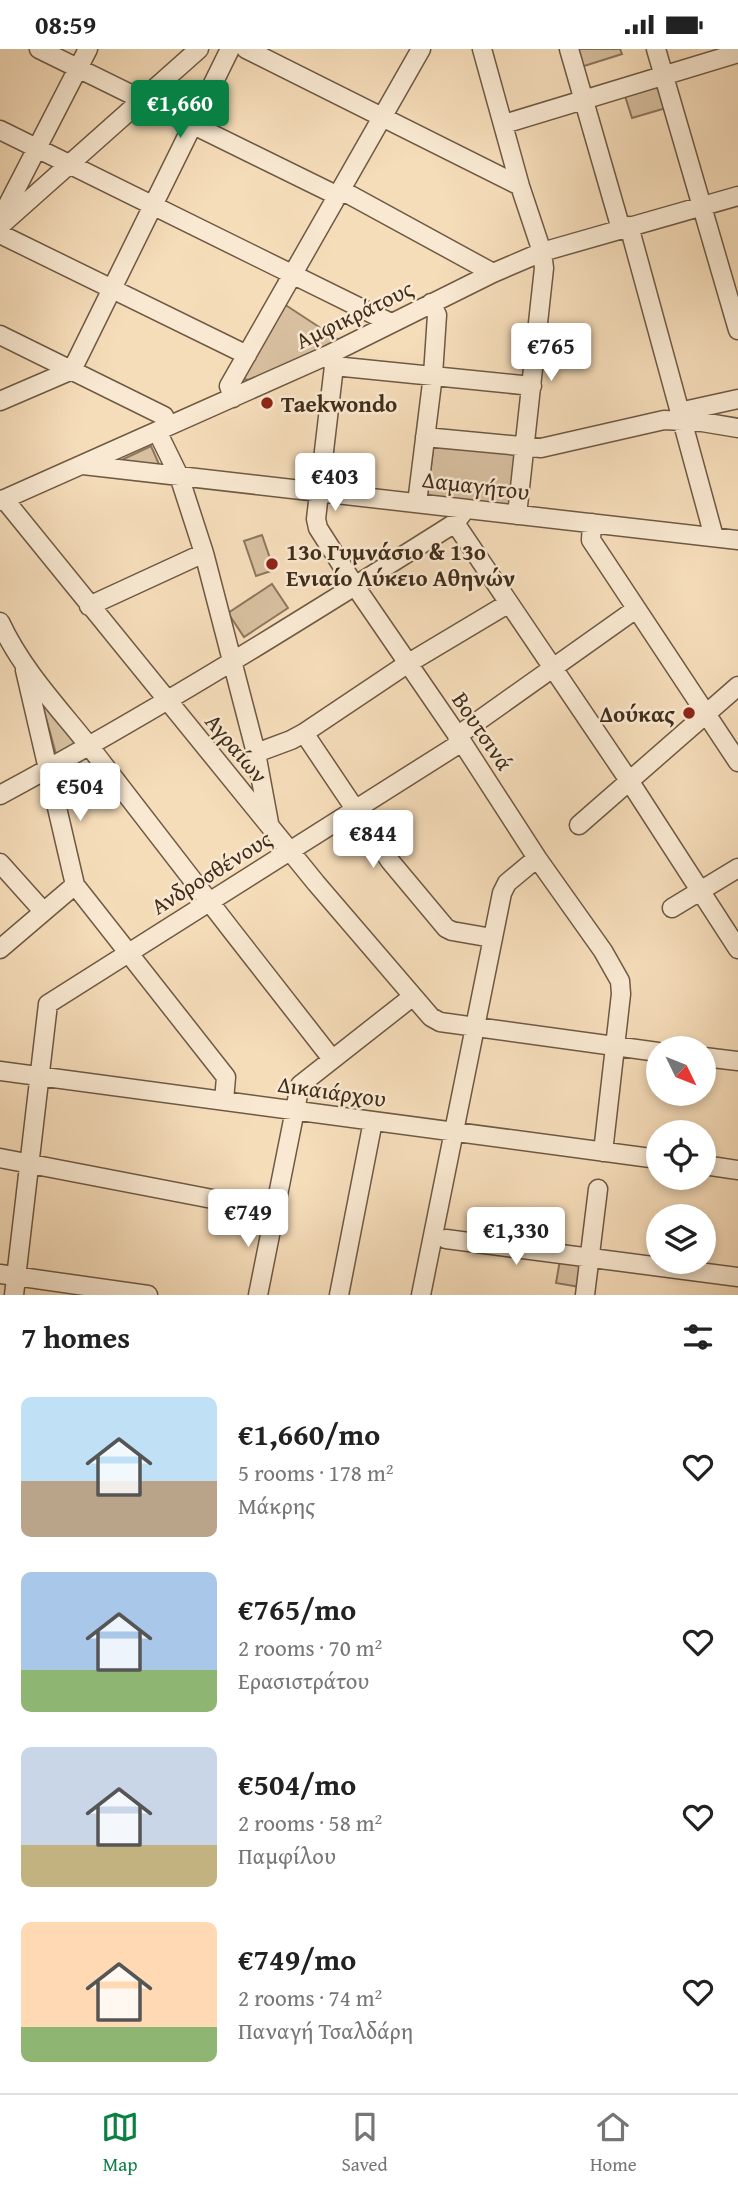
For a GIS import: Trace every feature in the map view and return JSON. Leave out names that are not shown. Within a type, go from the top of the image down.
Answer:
[{"type":"street","points":[[39,49],[339,193],[493,273]]},
{"type":"street","points":[[0,219],[88,49]]},
{"type":"street","points":[[0,226],[199,49]]},
{"type":"street","points":[[0,401],[72,370],[230,49]]},
{"type":"street","points":[[246,49],[520,186]]},
{"type":"street","points":[[233,398],[229,386],[421,49]]},
{"type":"street","points":[[482,49],[520,186],[542,252],[544,268],[517,515]]},
{"type":"street","points":[[569,49],[625,227],[714,537]]},
{"type":"street","points":[[656,49],[738,330]]},
{"type":"street","points":[[503,124],[738,53]]},
{"type":"street","points":[[0,129],[391,323]]},
{"type":"street","name":"Αμφικράτους","points":[[2,500],[233,398],[331,360],[391,323],[542,252],[738,195]]},
{"type":"street","points":[[0,234],[247,355]]},
{"type":"street","points":[[417,503],[437,315],[431,303]]},
{"type":"street","points":[[0,335],[164,416],[163,428],[204,553],[233,662],[256,753],[270,825]]},
{"type":"street","points":[[331,360],[532,386]]},
{"type":"street","name":"Βουτσινά","points":[[331,360],[316,519],[318,528],[537,858],[616,971],[621,994],[614,1048]]},
{"type":"street","points":[[425,437],[541,448],[664,420],[738,399]]},
{"type":"street","points":[[680,416],[738,428]]},
{"type":"street","name":"Δαμαγήτου","points":[[83,465],[417,503],[461,516],[517,515],[738,540]]},
{"type":"street","name":"Αγραίων","points":[[2,500],[316,884],[412,997],[431,1017],[440,1022],[474,1027]]},
{"type":"street","points":[[1,793],[48,769],[233,662],[461,516],[509,603],[630,782],[738,949]]},
{"type":"street","points":[[592,523],[591,540],[738,762]]},
{"type":"street","points":[[89,606],[204,553]]},
{"type":"street","points":[[256,753],[304,733],[407,664],[509,603]]},
{"type":"street","name":"Ανδροσθένους","points":[[40,1077],[48,1004],[356,810],[459,739],[636,609]]},
{"type":"street","points":[[0,622],[24,666],[89,745],[332,1059]]},
{"type":"street","points":[[24,666],[75,885],[226,1077],[224,1101]]},
{"type":"street","points":[[579,825],[738,686]]},
{"type":"street","points":[[304,733],[390,861],[446,928],[492,937]]},
{"type":"street","points":[[421,1295],[502,893],[507,883],[537,858]]},
{"type":"street","points":[[0,863],[43,911]]},
{"type":"street","points":[[672,908],[738,868]]},
{"type":"street","points":[[0,949],[75,885]]},
{"type":"street","points":[[258,1295],[300,1085],[412,997]]},
{"type":"street","points":[[474,1027],[646,1051]]},
{"type":"street","points":[[603,1152],[614,1048]]},
{"type":"street","points":[[716,1058],[738,1061]]},
{"type":"street","name":"Δικαιάρχου","points":[[0,1071],[646,1157]]},
{"type":"street","points":[[14,1295],[8,1275],[29,1164],[40,1077]]},
{"type":"street","points":[[339,1295],[373,1121]]},
{"type":"street","points":[[0,1158],[275,1211]]},
{"type":"street","points":[[716,1167],[738,1170]]},
{"type":"street","points":[[585,1295],[598,1189]]},
{"type":"street","points":[[446,1239],[738,1277]]},
{"type":"street","points":[[8,1275],[145,1295]]},
{"type":"shaded area","points":[[575,49],[620,49],[622,54],[581,67]]},
{"type":"shaded area","points":[[660,85],[666,108],[632,118],[625,96]]},
{"type":"shaded area","points":[[284,304],[339,340],[249,380],[244,379],[244,376]]},
{"type":"shaded area","points":[[434,441],[516,451],[509,508],[427,500]]},
{"type":"shaded area","points":[[151,446],[162,471],[113,464]]},
{"type":"shaded area","points":[[262,535],[274,570],[256,576],[244,541]]},
{"type":"shaded area","points":[[272,584],[288,608],[244,637],[228,613]]},
{"type":"shaded area","points":[[46,706],[79,742],[56,754]]},
{"type":"shaded area","points":[[560,1260],[584,1264],[580,1287],[556,1283]]},
{"type":"place","name":"Taekwondo","points":[[267,403]]},
{"type":"place","name":"13ο Γυμνάσιο & 13ο Ενιαίο Λύκειο Αθηνών","points":[[272,564]]},
{"type":"place","name":"Δούκας","points":[[689,713]]}]
